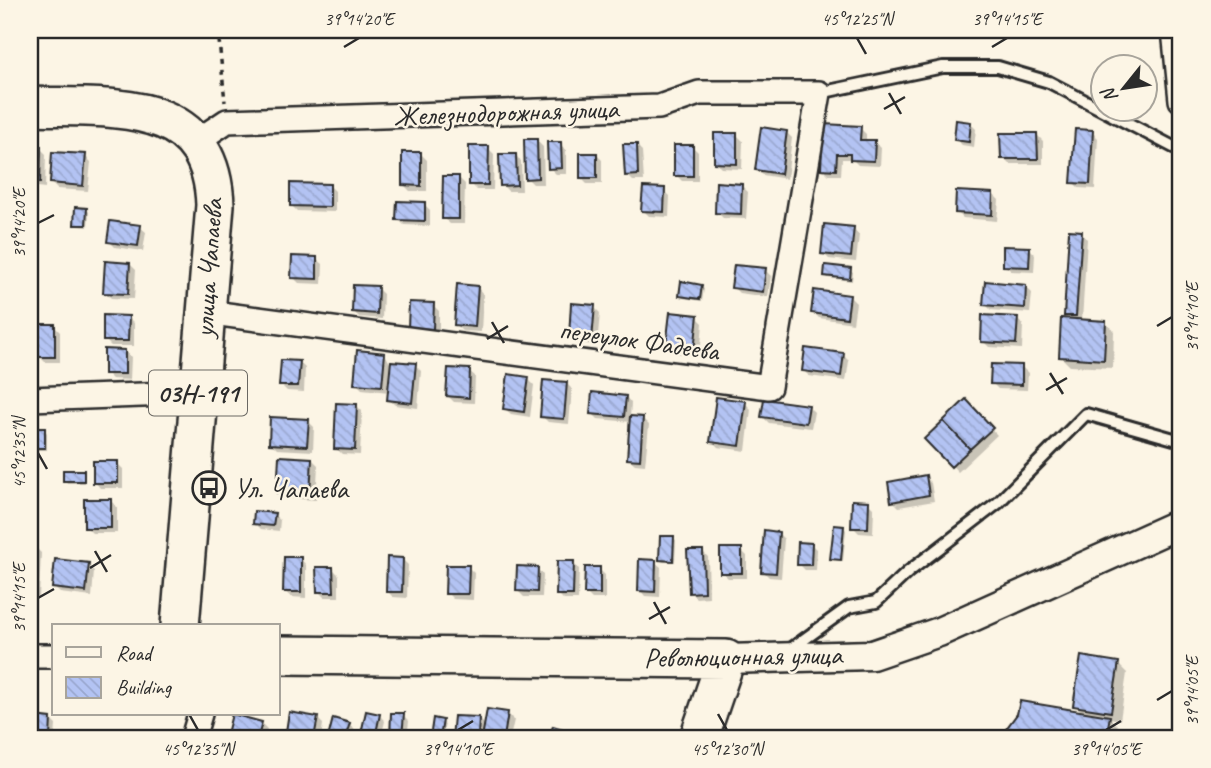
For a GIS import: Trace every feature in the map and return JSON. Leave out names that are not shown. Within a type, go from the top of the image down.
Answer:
[{"type":"main road","points":[[30,106],[134,110],[179,127],[203,152]]},
{"type":"main road","name":"улица Чапаева","points":[[180,624],[215,205],[214,182],[203,152]]},
{"type":"main road","name":"Революционная улица","points":[[280,655],[726,659]]},
{"type":"main road","points":[[699,738],[726,659]]},
{"type":"street","points":[[1174,30],[1181,100]]},
{"type":"street","name":"Железнодорожная улица","points":[[227,121],[659,107],[699,93],[819,93]]},
{"type":"street","name":"переулок Фадеева","points":[[205,312],[769,387],[819,93]]},
{"type":"street","points":[[203,152],[227,121]]},
{"type":"street","points":[[30,399],[198,393]]},
{"type":"street","name":"Революционная улица","points":[[726,659],[872,655],[939,632],[1181,523]]},
{"type":"street","points":[[30,656],[52,656]]},
{"type":"street","points":[[193,738],[199,716]]},
{"type":"lane","points":[[819,93],[943,66],[998,67],[1049,82],[1181,151]]},
{"type":"lane","points":[[779,657],[849,607],[876,602],[908,572],[998,503],[1086,414],[1181,441]]},
{"type":"path","points":[[218,30],[227,121]]},
{"type":"building","points":[[956,120],[971,122],[969,142],[954,140]]},
{"type":"building","points":[[823,124],[861,126],[860,140],[875,140],[874,161],[850,160],[850,154],[837,154],[836,170],[821,169]]},
{"type":"building","points":[[761,127],[787,131],[781,174],[755,170]]},
{"type":"building","points":[[1075,129],[1093,130],[1090,184],[1071,183]]},
{"type":"building","points":[[714,133],[737,133],[737,164],[714,163]]},
{"type":"building","points":[[1000,133],[1037,133],[1038,159],[1001,159]]},
{"type":"building","points":[[524,139],[537,139],[538,178],[525,179]]},
{"type":"building","points":[[547,142],[561,142],[562,168],[548,169]]},
{"type":"building","points":[[623,144],[637,144],[638,175],[625,176]]},
{"type":"building","points":[[674,145],[693,145],[693,176],[674,176]]},
{"type":"building","points":[[30,146],[41,146],[40,183],[30,183]]},
{"type":"building","points":[[469,146],[489,146],[488,185],[469,185]]},
{"type":"building","points":[[52,152],[86,154],[83,186],[50,183]]},
{"type":"building","points":[[402,152],[421,152],[421,186],[402,185]]},
{"type":"building","points":[[580,153],[597,153],[597,178],[580,178]]},
{"type":"building","points":[[499,154],[516,154],[517,185],[500,186]]},
{"type":"building","points":[[443,176],[459,176],[459,219],[442,219]]},
{"type":"building","points":[[716,182],[742,184],[741,214],[715,213]]},
{"type":"building","points":[[290,183],[330,184],[330,207],[290,206]]},
{"type":"building","points":[[643,187],[665,188],[664,212],[641,211]]},
{"type":"building","points":[[956,191],[993,193],[992,215],[955,213]]},
{"type":"building","points":[[397,201],[425,202],[425,221],[396,220]]},
{"type":"building","points":[[75,207],[87,208],[86,225],[74,225]]},
{"type":"building","points":[[110,221],[141,225],[138,246],[107,242]]},
{"type":"building","points":[[824,224],[854,227],[851,257],[821,254]]},
{"type":"building","points":[[1069,230],[1082,231],[1076,316],[1064,316]]},
{"type":"building","points":[[1003,246],[1030,247],[1029,267],[1003,266]]},
{"type":"building","points":[[292,256],[317,257],[317,279],[291,278]]},
{"type":"building","points":[[105,261],[130,263],[128,294],[103,293]]},
{"type":"building","points":[[734,265],[766,268],[763,292],[731,288]]},
{"type":"building","points":[[825,265],[851,268],[850,279],[824,276]]},
{"type":"building","points":[[681,281],[702,285],[700,299],[679,296]]},
{"type":"building","points":[[985,281],[1026,285],[1025,308],[983,305]]},
{"type":"building","points":[[457,284],[478,286],[475,327],[454,325]]},
{"type":"building","points":[[353,285],[378,286],[377,314],[352,312]]},
{"type":"building","points":[[814,290],[850,295],[847,318],[811,313]]},
{"type":"building","points":[[409,302],[434,303],[433,329],[408,328]]},
{"type":"building","points":[[571,303],[595,305],[592,340],[569,337]]},
{"type":"building","points":[[670,312],[698,315],[694,351],[666,347]]},
{"type":"building","points":[[103,315],[129,316],[128,341],[103,341]]},
{"type":"building","points":[[982,315],[1018,317],[1016,344],[981,342]]},
{"type":"building","points":[[1061,318],[1106,321],[1104,360],[1059,357]]},
{"type":"building","points":[[38,324],[55,324],[55,357],[37,357]]},
{"type":"building","points":[[805,348],[844,353],[841,376],[802,371]]},
{"type":"building","points":[[104,349],[125,350],[125,374],[104,374]]},
{"type":"building","points":[[357,350],[385,353],[382,386],[354,384]]},
{"type":"building","points":[[281,360],[300,361],[298,386],[279,386]]},
{"type":"building","points":[[391,361],[416,363],[412,403],[387,400]]},
{"type":"building","points":[[991,364],[1022,365],[1022,385],[990,384]]},
{"type":"building","points":[[448,368],[470,369],[469,398],[446,396]]},
{"type":"building","points":[[508,374],[529,377],[524,412],[503,409]]},
{"type":"building","points":[[543,380],[567,382],[564,419],[540,417]]},
{"type":"building","points":[[592,392],[626,396],[624,417],[590,414]]},
{"type":"building","points":[[716,397],[746,401],[740,446],[710,442]]},
{"type":"building","points":[[764,399],[809,405],[806,423],[761,417]]},
{"type":"building","points":[[966,399],[993,428],[970,449],[943,421]]},
{"type":"building","points":[[336,403],[357,404],[355,450],[334,449]]},
{"type":"building","points":[[630,416],[643,417],[640,460],[627,459]]},
{"type":"building","points":[[270,417],[309,419],[307,446],[269,444]]},
{"type":"building","points":[[943,421],[970,449],[951,467],[924,439]]},
{"type":"building","points":[[30,428],[45,428],[45,448],[30,448]]},
{"type":"building","points":[[279,456],[312,458],[310,495],[277,493]]},
{"type":"building","points":[[93,461],[118,461],[118,483],[93,483]]},
{"type":"building","points":[[63,470],[84,470],[84,481],[63,481]]},
{"type":"building","points":[[926,475],[929,495],[891,502],[888,482]]},
{"type":"building","points":[[84,499],[111,499],[111,528],[84,528]]},
{"type":"building","points":[[852,500],[869,501],[868,528],[851,528]]},
{"type":"building","points":[[254,511],[275,513],[273,526],[253,524]]},
{"type":"building","points":[[834,525],[844,526],[841,560],[830,559]]},
{"type":"building","points":[[764,530],[779,532],[776,573],[761,572]]},
{"type":"building","points":[[660,536],[674,536],[673,561],[659,560]]},
{"type":"building","points":[[798,542],[812,543],[811,565],[797,565]]},
{"type":"building","points":[[30,545],[36,546],[34,592],[30,592]]},
{"type":"building","points":[[720,548],[742,548],[742,573],[720,573]]},
{"type":"building","points":[[687,550],[703,550],[704,592],[689,593]]},
{"type":"building","points":[[284,557],[301,557],[301,592],[283,592]]},
{"type":"building","points":[[387,557],[403,558],[402,592],[386,592]]},
{"type":"building","points":[[55,559],[89,563],[86,592],[52,588]]},
{"type":"building","points":[[639,559],[656,560],[655,592],[638,591]]},
{"type":"building","points":[[557,561],[574,561],[573,595],[556,595]]},
{"type":"building","points":[[446,565],[469,565],[468,594],[445,594]]},
{"type":"building","points":[[517,566],[538,567],[537,592],[516,591]]},
{"type":"building","points":[[316,567],[333,567],[334,592],[317,592]]},
{"type":"building","points":[[585,567],[600,567],[600,594],[584,594]]},
{"type":"building","points":[[1081,656],[1119,662],[1111,712],[1073,706]]},
{"type":"building","points":[[1020,701],[1110,716],[1106,738],[1009,738],[1006,729],[1017,714]]},
{"type":"building","points":[[487,709],[508,712],[504,738],[482,738]]},
{"type":"building","points":[[366,711],[380,714],[375,738],[360,738]]},
{"type":"building","points":[[289,712],[318,717],[314,738],[285,738]]},
{"type":"building","points":[[391,713],[404,713],[402,738],[390,738]]},
{"type":"building","points":[[35,716],[51,718],[50,738],[34,738]]},
{"type":"building","points":[[232,716],[262,722],[258,738],[226,738]]},
{"type":"building","points":[[454,716],[479,717],[478,738],[452,738]]},
{"type":"building","points":[[333,718],[350,723],[345,738],[328,738]]},
{"type":"building","points":[[433,718],[443,720],[440,738],[430,738]]},
{"type":"building","points":[[553,726],[593,738],[549,738]]},
{"type":"place","name":"Ул. Чапаева","points":[[209,488]]}]
